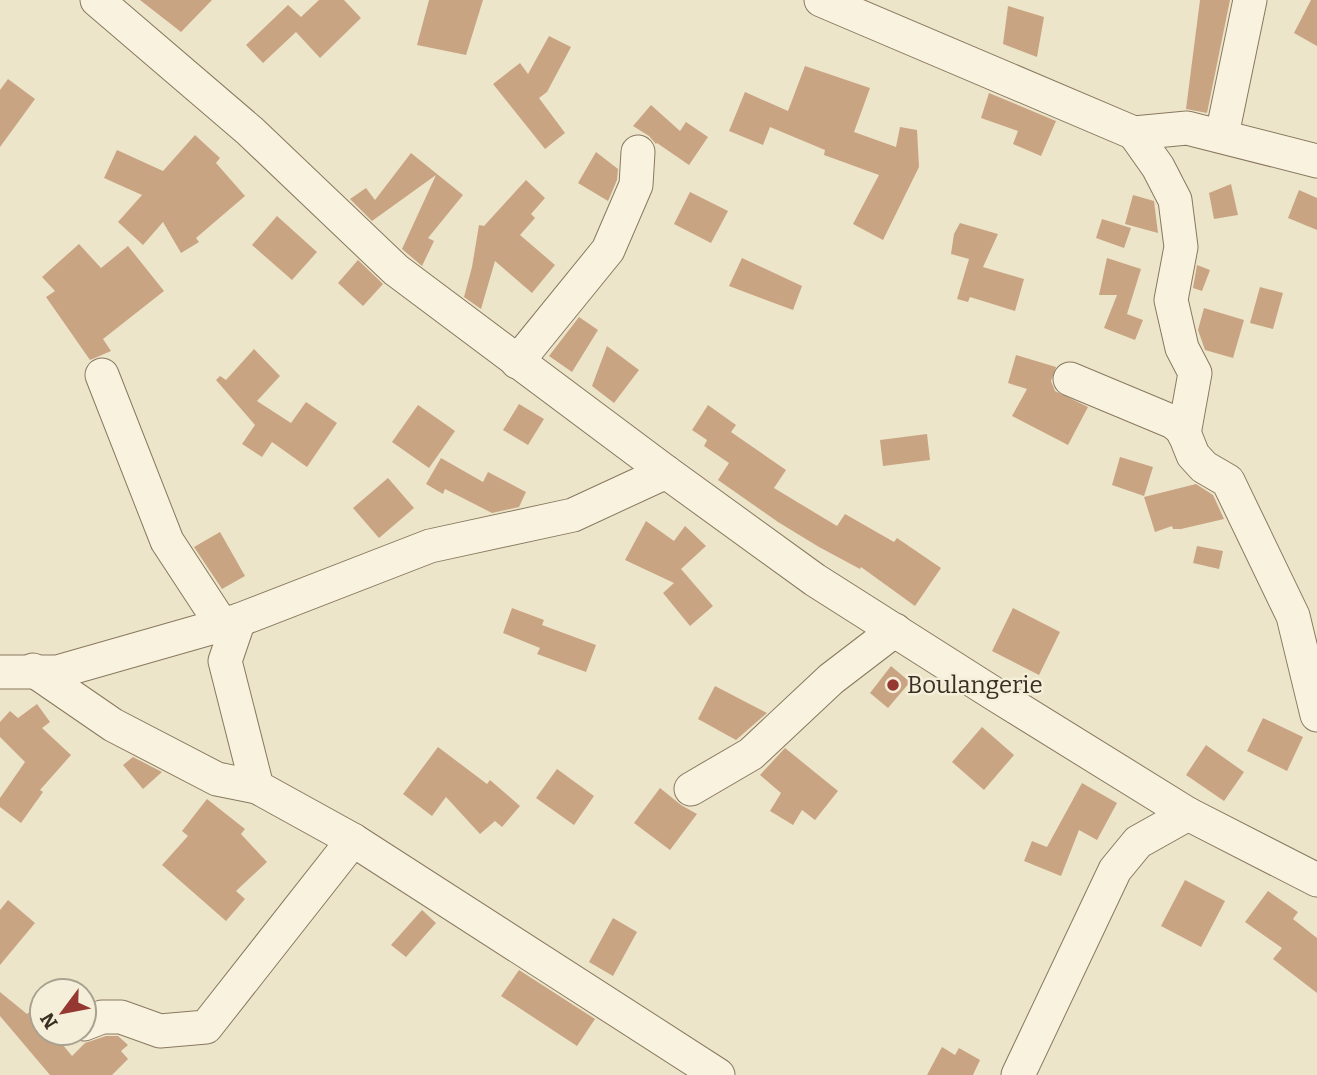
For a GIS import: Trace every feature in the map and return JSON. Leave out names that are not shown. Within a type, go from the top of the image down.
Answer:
[{"type":"street","points":[[97,0],[250,131],[396,270],[666,472],[815,579],[1188,814],[1317,880]]},
{"type":"street","points":[[821,0],[1134,133],[1187,128],[1317,160]]},
{"type":"street","points":[[1222,135],[1250,0]]},
{"type":"street","points":[[1134,133],[1158,167],[1175,200],[1181,247],[1171,300],[1182,348],[1195,373],[1184,434]]},
{"type":"street","points":[[517,362],[608,250],[636,185],[638,152]]},
{"type":"street","points":[[102,375],[167,541],[230,622],[225,661],[257,787]]},
{"type":"street","points":[[1069,379],[1173,422],[1184,434],[1193,455],[1204,467],[1228,481],[1293,616],[1317,715]]},
{"type":"street","points":[[0,672],[57,672],[230,622],[430,546],[573,515],[666,472]]},
{"type":"street","points":[[691,789],[751,754],[831,679],[895,630]]},
{"type":"street","points":[[33,670],[113,725],[217,779],[257,787],[353,840],[718,1075]]},
{"type":"street","points":[[1018,1075],[1115,870],[1138,842],[1188,814]]},
{"type":"street","points":[[98,1019],[121,1017],[160,1031],[206,1027],[353,840]]},
{"type":"building","points":[[140,0],[212,0],[181,32]]},
{"type":"building","points":[[319,0],[344,0],[361,18],[320,58],[296,32],[263,63],[246,45],[288,5],[301,17]]},
{"type":"building","points":[[429,0],[483,0],[466,55],[417,45]]},
{"type":"building","points":[[1200,0],[1230,0],[1207,113],[1186,109]]},
{"type":"building","points":[[1311,0],[1317,0],[1317,46],[1294,33]]},
{"type":"building","points":[[1008,6],[1044,17],[1037,57],[1003,44]]},
{"type":"building","points":[[549,36],[571,47],[547,92],[539,98],[565,133],[545,149],[493,84],[520,63],[528,74]]},
{"type":"building","points":[[805,66],[870,88],[854,132],[896,147],[900,127],[917,130],[919,167],[883,240],[853,224],[879,175],[824,155],[825,150],[770,127],[763,145],[729,131],[745,92],[788,111]]},
{"type":"building","points":[[8,79],[35,99],[0,147],[0,90]]},
{"type":"building","points":[[989,93],[1056,121],[1041,156],[1013,144],[1018,131],[981,118]]},
{"type":"building","points":[[651,105],[680,131],[686,122],[708,137],[689,165],[633,126]]},
{"type":"building","points":[[195,135],[220,158],[216,163],[245,196],[196,238],[199,242],[181,253],[163,222],[143,245],[118,222],[142,195],[104,178],[117,150],[163,171]]},
{"type":"building","points":[[596,152],[618,169],[617,180],[608,201],[578,183]]},
{"type":"building","points":[[411,153],[463,195],[428,238],[434,241],[422,266],[402,249],[436,175],[372,221],[350,199],[366,188],[375,200]]},
{"type":"building","points":[[526,180],[545,198],[531,214],[535,218],[520,235],[555,265],[532,293],[495,261],[481,309],[464,297],[479,225],[484,226]]},
{"type":"building","points":[[1231,184],[1238,215],[1214,219],[1209,193]]},
{"type":"building","points":[[1299,190],[1317,198],[1317,230],[1288,218]]},
{"type":"building","points":[[690,192],[728,211],[711,243],[674,224]]},
{"type":"building","points":[[1133,195],[1154,201],[1158,233],[1125,224]]},
{"type":"building","points":[[277,216],[317,252],[292,280],[252,245]]},
{"type":"building","points":[[1102,219],[1131,228],[1124,248],[1096,238]]},
{"type":"building","points":[[960,223],[998,234],[983,267],[1024,279],[1015,311],[970,297],[968,302],[957,299],[969,259],[951,254],[954,234]]},
{"type":"building","points":[[79,244],[101,268],[128,246],[164,291],[103,339],[111,351],[90,360],[46,297],[55,291],[42,277]]},
{"type":"building","points":[[742,258],[802,286],[793,310],[729,286]]},
{"type":"building","points":[[1107,258],[1141,269],[1127,314],[1143,320],[1135,340],[1104,328],[1117,295],[1099,295]]},
{"type":"building","points":[[358,260],[383,284],[363,306],[338,283]]},
{"type":"building","points":[[1197,265],[1210,270],[1202,291],[1193,288]]},
{"type":"building","points":[[1260,287],[1283,293],[1273,329],[1250,323]]},
{"type":"building","points":[[1204,308],[1244,320],[1233,358],[1205,350],[1198,330]]},
{"type":"building","points":[[579,317],[598,330],[572,372],[549,356]]},
{"type":"building","points":[[607,346],[639,370],[614,403],[592,386]]},
{"type":"building","points":[[254,349],[280,376],[257,401],[291,423],[306,402],[337,423],[307,467],[272,442],[262,457],[242,444],[255,425],[216,380],[220,376],[226,380]]},
{"type":"building","points":[[1016,355],[1056,367],[1051,381],[1055,391],[1088,407],[1068,445],[1012,416],[1027,389],[1008,383]]},
{"type":"building","points":[[519,404],[544,419],[528,445],[503,430]]},
{"type":"building","points":[[418,405],[455,431],[429,468],[392,442]]},
{"type":"building","points":[[708,405],[736,425],[731,432],[786,470],[774,488],[837,526],[845,514],[894,542],[897,538],[941,568],[915,606],[861,567],[860,569],[819,547],[718,480],[729,463],[704,446],[707,440],[692,430]]},
{"type":"building","points":[[927,434],[930,460],[883,466],[880,440]]},
{"type":"building","points":[[1120,457],[1153,467],[1144,496],[1112,485]]},
{"type":"building","points":[[441,458],[483,482],[488,472],[526,492],[519,507],[492,513],[445,489],[443,494],[426,484]]},
{"type":"building","points":[[388,478],[414,508],[379,538],[353,508]]},
{"type":"building","points":[[1196,484],[1213,495],[1224,519],[1181,529],[1173,529],[1172,526],[1155,532],[1144,497]]},
{"type":"building","points":[[646,521],[674,541],[685,526],[706,546],[681,569],[713,606],[690,626],[663,593],[674,583],[625,560]]},
{"type":"building","points":[[220,532],[245,576],[222,589],[194,547]]},
{"type":"building","points":[[1197,546],[1223,551],[1219,569],[1193,563]]},
{"type":"building","points":[[512,608],[544,620],[542,625],[596,645],[586,672],[537,654],[540,648],[503,633]]},
{"type":"building","points":[[1013,608],[1060,632],[1039,675],[992,651]]},
{"type":"building","points":[[891,666],[910,682],[888,708],[870,693]]},
{"type":"building","points":[[715,686],[767,713],[736,740],[698,719]]},
{"type":"building","points":[[37,704],[50,722],[42,728],[71,755],[40,790],[43,792],[21,823],[0,807],[0,798],[25,762],[0,737],[0,722],[10,711],[18,718]]},
{"type":"building","points":[[1263,718],[1303,737],[1287,771],[1247,751]]},
{"type":"building","points":[[982,727],[1014,755],[984,790],[952,762]]},
{"type":"building","points":[[1206,745],[1244,772],[1224,801],[1186,775]]},
{"type":"building","points":[[438,747],[487,784],[490,780],[520,806],[502,827],[495,821],[480,834],[446,797],[432,816],[403,794]]},
{"type":"building","points":[[785,748],[838,791],[815,820],[802,810],[793,825],[770,811],[781,793],[760,775]]},
{"type":"building","points":[[133,757],[162,772],[143,789],[123,765]]},
{"type":"building","points":[[557,769],[594,796],[574,825],[536,798]]},
{"type":"building","points":[[1082,783],[1117,803],[1097,840],[1079,830],[1061,876],[1024,861],[1032,841],[1047,847]]},
{"type":"building","points":[[660,788],[697,814],[670,850],[634,823]]},
{"type":"building","points":[[207,799],[245,829],[241,834],[267,862],[236,891],[245,899],[226,921],[162,865],[188,836],[182,831]]},
{"type":"building","points":[[1185,880],[1225,901],[1201,947],[1161,926]]},
{"type":"building","points":[[1268,891],[1298,912],[1293,919],[1317,938],[1317,993],[1273,959],[1282,948],[1245,922]]},
{"type":"building","points":[[8,900],[35,923],[0,965],[0,910]]},
{"type":"building","points":[[422,910],[436,923],[406,957],[391,945]]},
{"type":"building","points":[[613,918],[637,932],[613,976],[589,962]]},
{"type":"building","points":[[519,970],[595,1019],[577,1046],[501,996]]},
{"type":"building","points":[[0,992],[28,1013],[28,1047],[65,1047],[72,1056],[81,1047],[98,1047],[98,1039],[118,1036],[128,1045],[121,1051],[128,1059],[112,1075],[50,1075],[0,1016]]},
{"type":"building","points":[[942,1047],[955,1055],[959,1048],[980,1060],[973,1075],[927,1075]]},
{"type":"place","name":"Boulangerie","points":[[893,685]]}]
